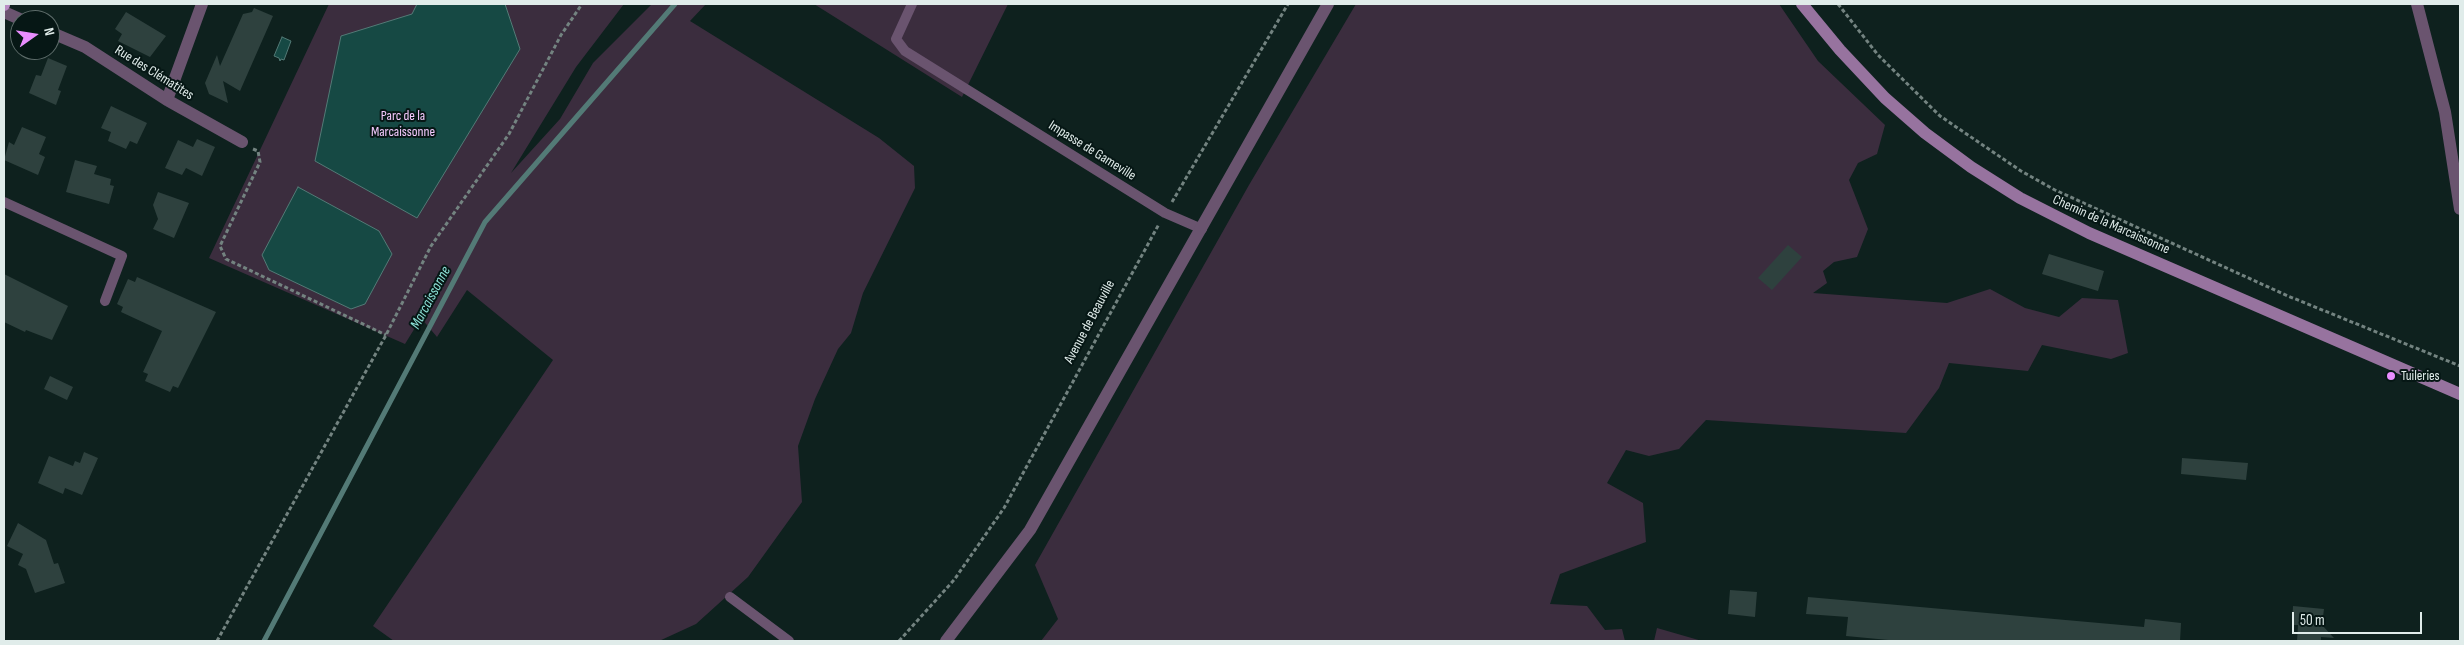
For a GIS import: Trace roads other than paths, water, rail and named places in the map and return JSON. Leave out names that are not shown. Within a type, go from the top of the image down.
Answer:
[{"type":"main road","name":"Chemin de la Marcaissonne","points":[[1802,4],[1840,50],[1885,98],[1963,162],[2020,198],[2089,233],[2460,394]]},
{"type":"street","points":[[167,100],[202,4]]},
{"type":"street","points":[[946,641],[1030,530],[1202,230],[1328,4]]},
{"type":"street","points":[[2417,4],[2446,112],[2460,209]]},
{"type":"street","name":"Rue des Clématites","points":[[60,36],[85,47],[167,100],[242,142]]},
{"type":"lane","name":"Impasse de Gameville","points":[[912,4],[896,39],[905,52],[971,91],[1165,213],[1202,230]]},
{"type":"lane","points":[[4,202],[122,256],[105,301]]},
{"type":"lane","points":[[730,597],[789,641]]},
{"type":"water","points":[[417,4],[505,4],[520,49],[417,218],[315,161],[341,36],[412,14]]},
{"type":"water","points":[[282,37],[291,41],[284,60],[281,59],[280,61],[279,58],[274,56]]},
{"type":"water","points":[[298,187],[379,231],[392,254],[365,304],[351,309],[269,270],[262,255]]},
{"type":"waterway","name":"Marcaissonne","points":[[264,641],[485,222],[675,4]]},
{"type":"place","name":"Tuileries","points":[[2391,376]]},
{"type":"park label","name":"Parc de la Marcaissonne","points":[[403,124]]}]
